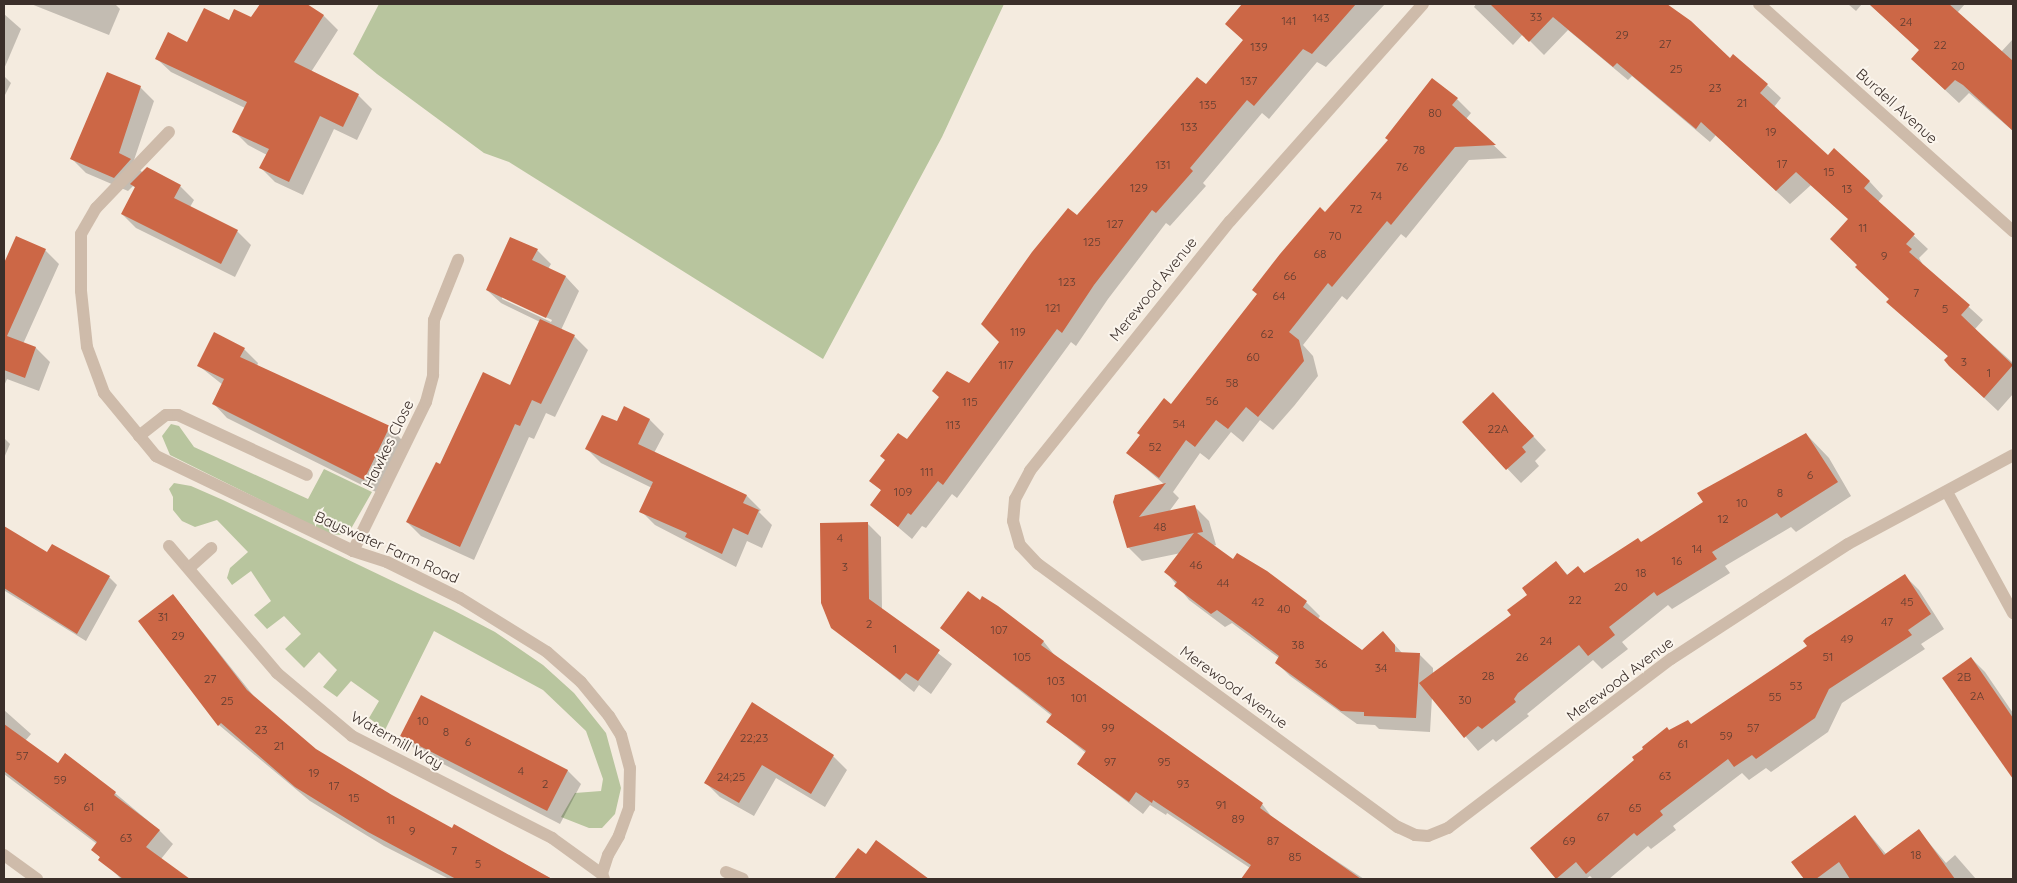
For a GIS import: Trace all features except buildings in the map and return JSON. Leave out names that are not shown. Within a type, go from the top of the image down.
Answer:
[{"type":"street","name":"Merewood Avenue","points":[[1423,4],[1230,220],[1030,472],[1015,499],[1013,521],[1020,545],[1038,564],[1398,828],[1415,835],[1428,836],[1448,828],[1671,659],[1848,544],[2013,455]]},
{"type":"street","name":"Burdell Avenue","points":[[1759,4],[2013,232]]},
{"type":"street","name":"Bayswater Farm Road","points":[[169,132],[96,208],[81,234],[81,291],[87,347],[104,393],[156,456],[353,551],[386,562],[460,598],[529,640],[564,666],[610,716],[626,750],[632,788],[629,808],[603,877]]},
{"type":"street","name":"Hawkes Close","points":[[353,551],[426,402],[432,376],[434,320],[458,260]]},
{"type":"street","points":[[139,436],[166,415],[172,414],[307,475]]},
{"type":"street","points":[[1947,492],[2013,613]]},
{"type":"street","name":"Watermill Way","points":[[169,546],[277,673],[352,736],[552,838],[603,877]]},
{"type":"street","points":[[189,568],[212,548]]},
{"type":"street","points":[[4,854],[37,879]]},
{"type":"street","points":[[726,872],[743,879]]},
{"type":"green space","points":[[379,4],[1004,4],[942,137],[823,359],[509,162],[484,153],[377,74],[353,54]]},
{"type":"green space","points":[[171,424],[179,426],[194,447],[308,499],[324,469],[372,492],[352,527],[342,535],[329,534],[170,455],[162,436]]},
{"type":"green space","points":[[174,483],[191,486],[223,500],[453,610],[495,632],[543,665],[574,693],[606,733],[621,788],[615,814],[602,828],[589,828],[561,817],[575,793],[601,791],[603,779],[586,731],[543,690],[434,631],[385,730],[369,718],[379,701],[351,681],[337,697],[323,687],[337,670],[319,652],[304,668],[285,649],[301,634],[284,616],[267,629],[254,615],[271,601],[251,571],[232,585],[227,578],[230,568],[248,552],[217,520],[195,527],[182,521],[173,510],[173,497],[169,489]]}]
